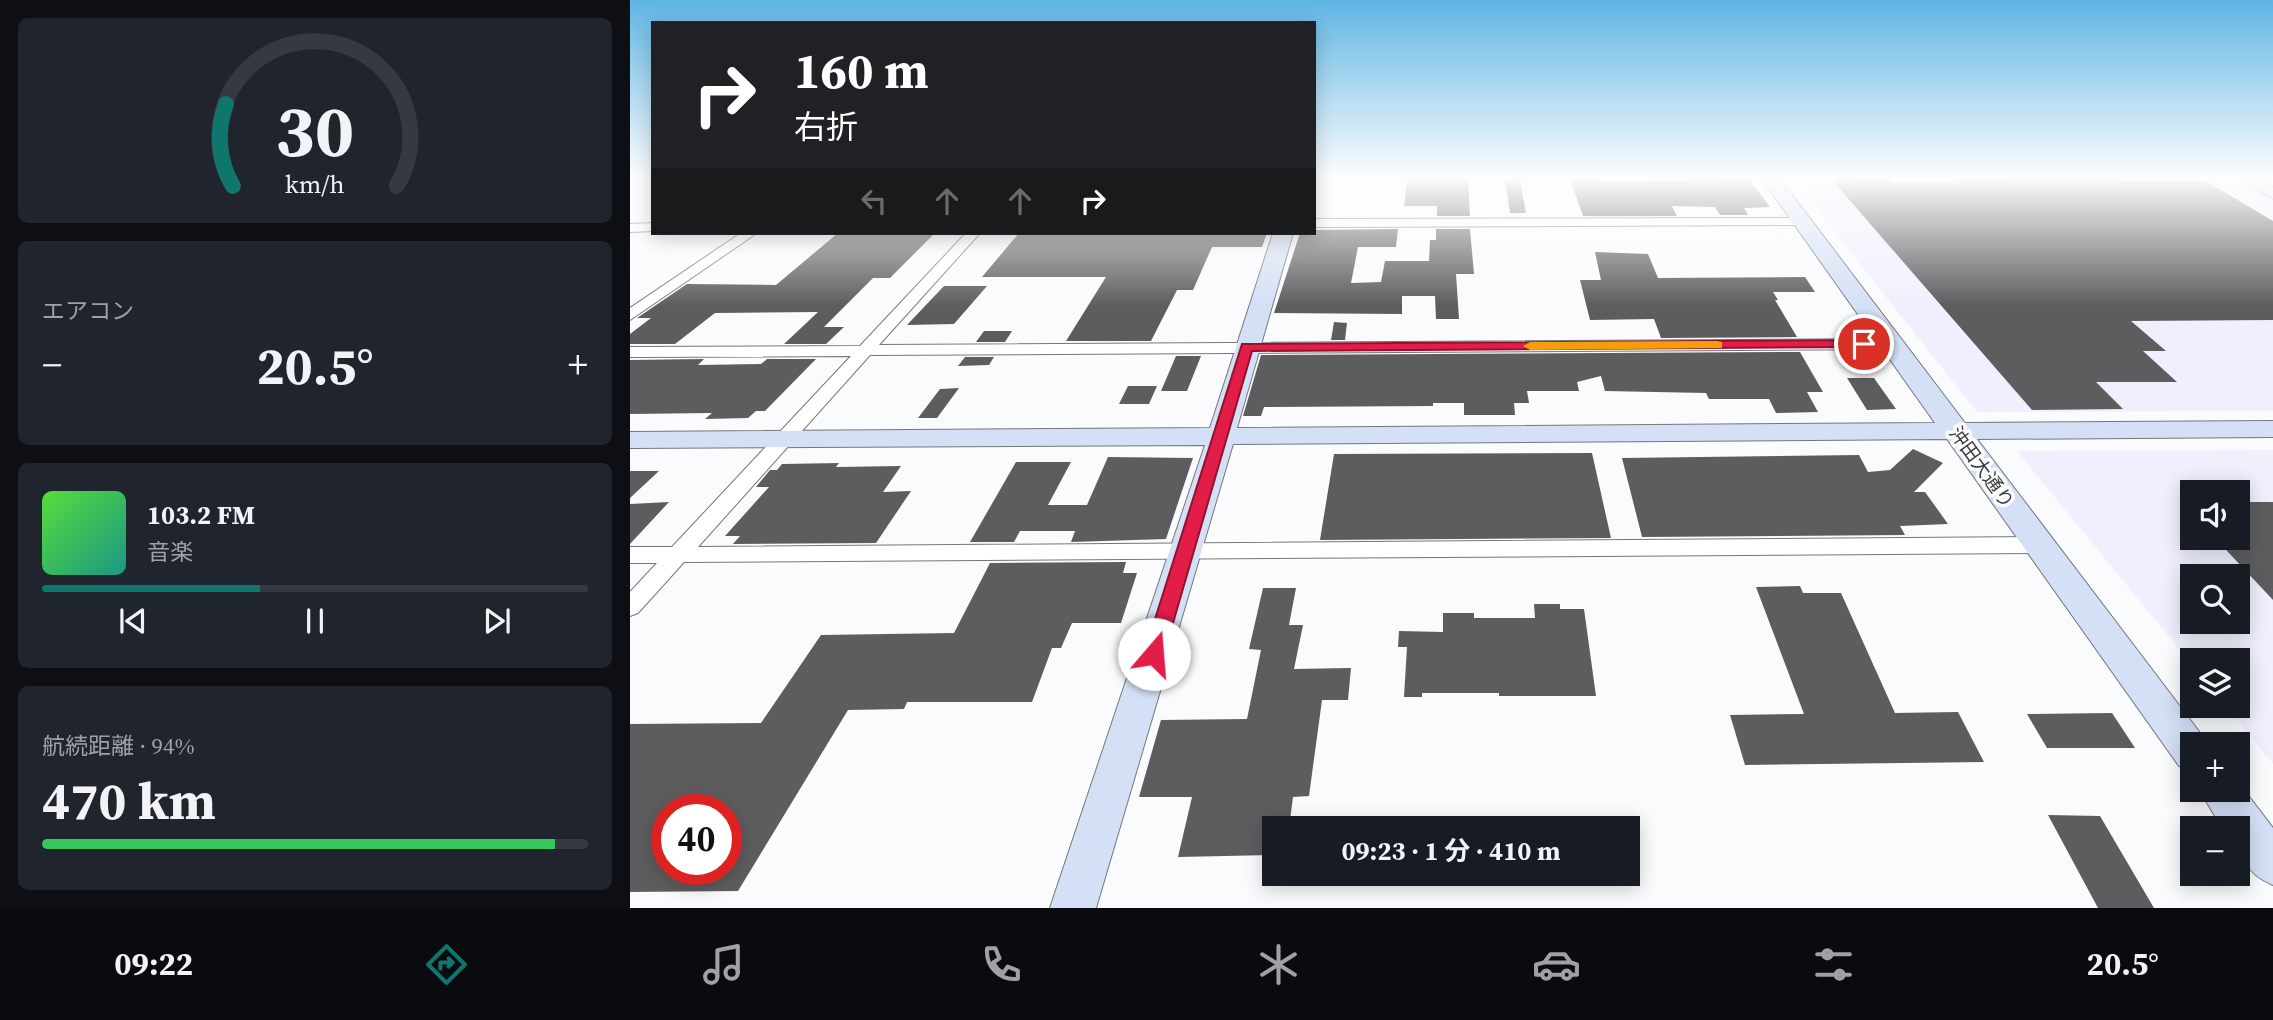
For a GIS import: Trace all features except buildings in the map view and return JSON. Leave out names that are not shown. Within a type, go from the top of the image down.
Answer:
[{"type":"street","points":[[1316,223],[1802,222]]},
{"type":"street","name":"沖田大通り","points":[[1802,222],[2180,736]]},
{"type":"street","points":[[630,228],[651,227]]},
{"type":"street","points":[[630,315],[747,235]]},
{"type":"street","points":[[630,607],[867,351],[970,235]]},
{"type":"street","points":[[1073,908],[1186,552],[1219,435],[1282,235]]},
{"type":"street","points":[[630,352],[1891,344]]},
{"type":"street","points":[[630,440],[2273,429]]},
{"type":"street","points":[[630,555],[2040,545]]},
{"type":"street","points":[[2228,802],[2273,863]]},
{"type":"shaded area","points":[[1826,221],[2273,221],[2273,411],[1977,412]]},
{"type":"shaded area","points":[[2273,450],[2273,764],[2250,736],[2250,732],[2247,732],[2236,718],[2250,718],[2250,648],[2180,648],[2180,650],[2017,451]]},
{"type":"slow traffic","points":[[1530,346],[1717,345]]},
{"type":"route","points":[[1154,654],[1247,347],[1864,344]]}]
